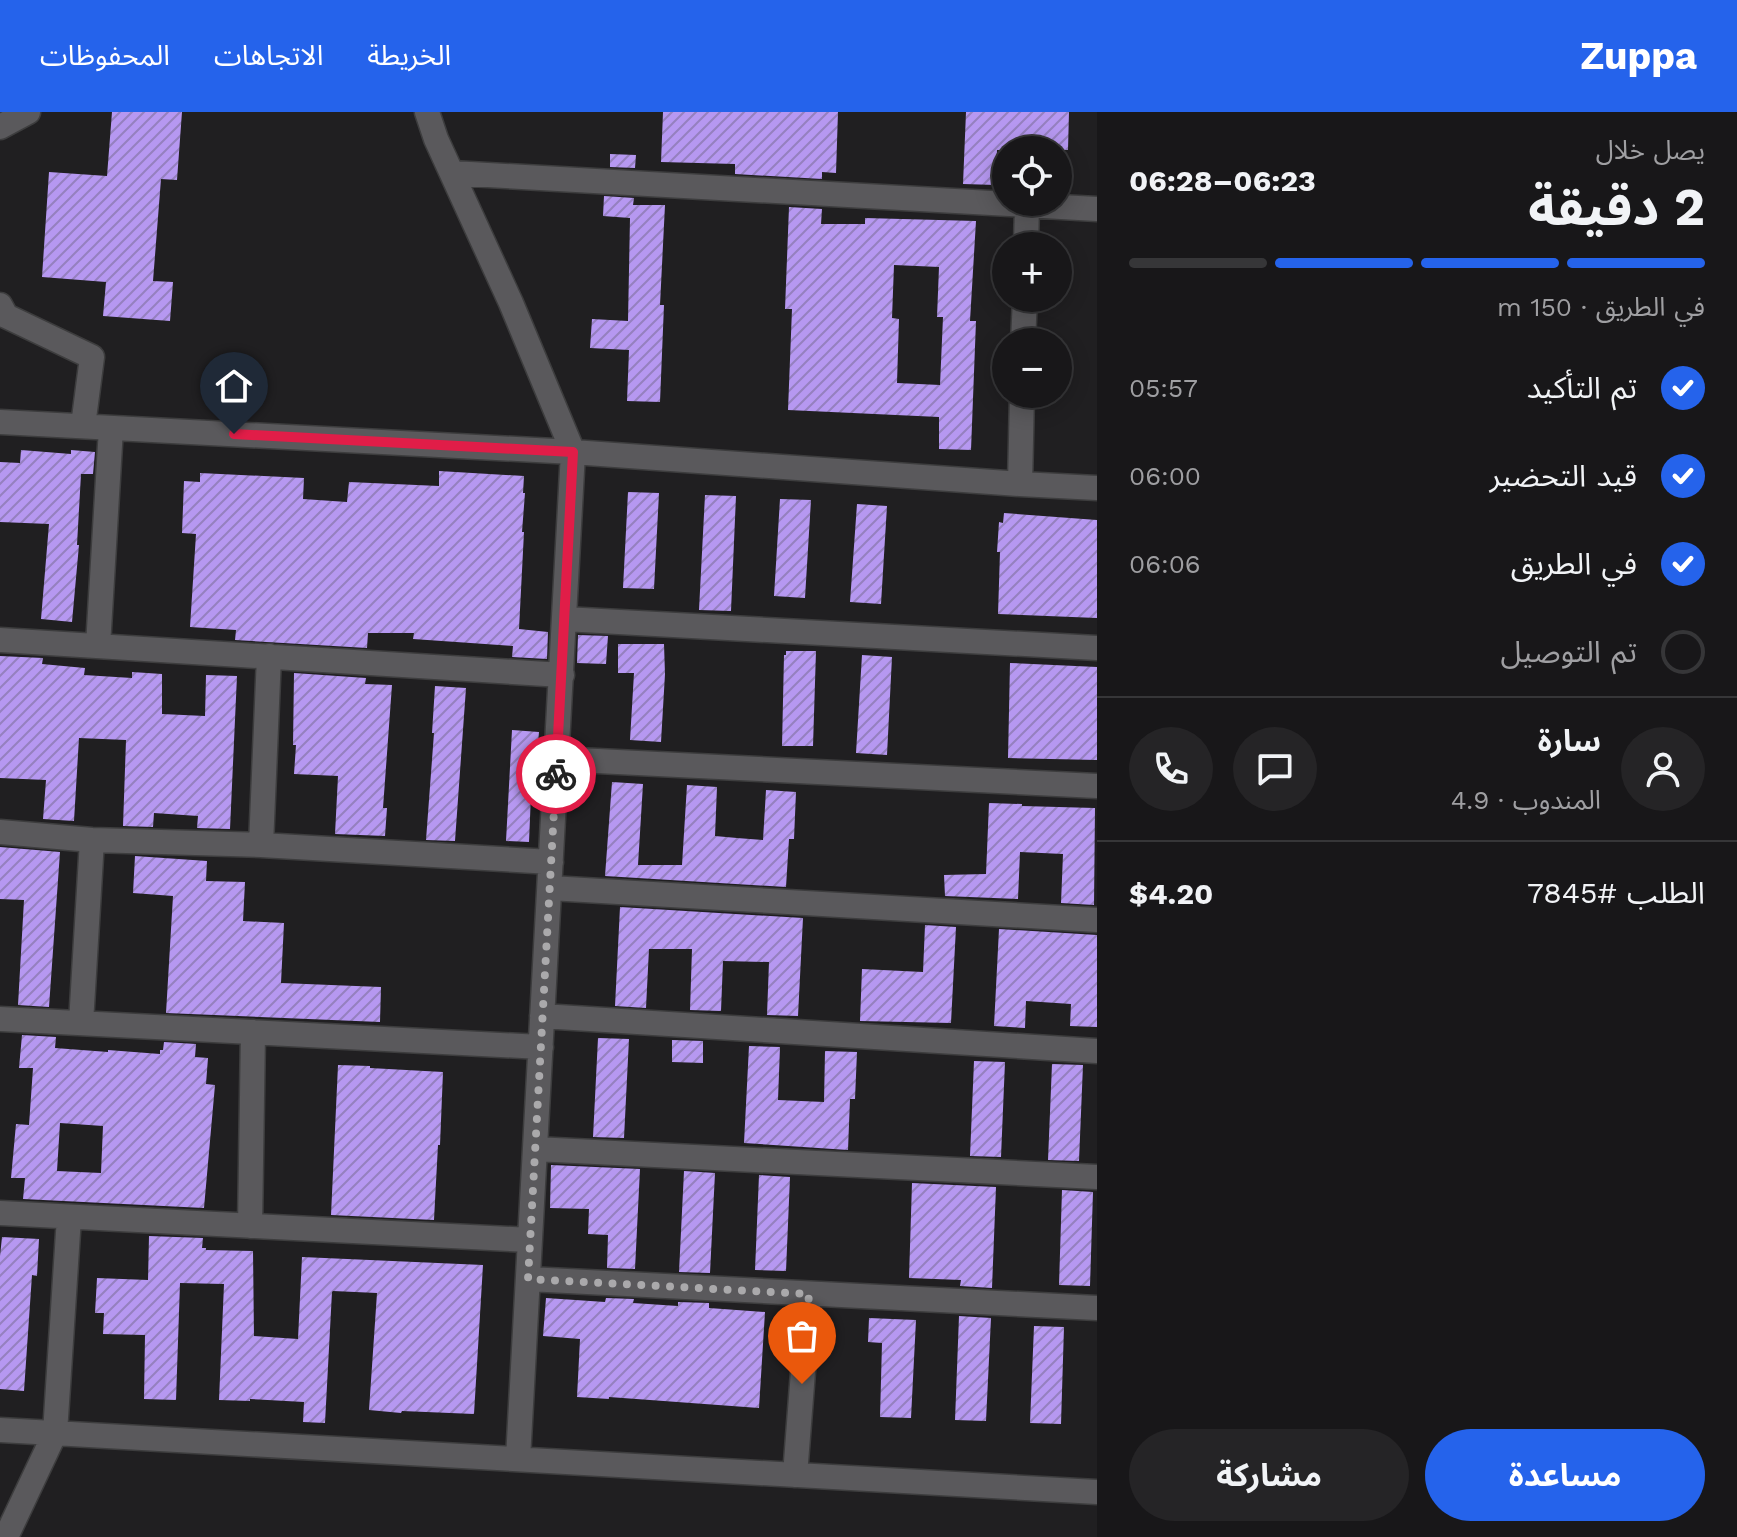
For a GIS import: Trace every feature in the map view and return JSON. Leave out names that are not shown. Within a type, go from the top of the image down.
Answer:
[{"type":"street","points":[[0,127],[28,112]]},
{"type":"street","points":[[427,112],[573,452],[518,1459]]},
{"type":"street","points":[[452,173],[992,202]]},
{"type":"street","points":[[1072,207],[1097,209]]},
{"type":"street","points":[[0,305],[6,316],[92,357],[83,426]]},
{"type":"street","points":[[1020,484],[1022,408]]},
{"type":"street","points":[[0,422],[573,452],[1097,488]]},
{"type":"street","points":[[98,646],[111,428]]},
{"type":"street","points":[[564,619],[1097,648]]},
{"type":"street","points":[[0,640],[562,675]]},
{"type":"street","points":[[261,845],[269,656]]},
{"type":"street","points":[[557,759],[1097,786]]},
{"type":"street","points":[[0,832],[92,840],[261,845],[551,862]]},
{"type":"street","points":[[81,1023],[92,840]]},
{"type":"street","points":[[550,888],[1097,920]]},
{"type":"street","points":[[542,1016],[1097,1051]]},
{"type":"street","points":[[0,1019],[541,1047]]},
{"type":"street","points":[[250,1226],[253,1032]]},
{"type":"street","points":[[535,1149],[1097,1177]]},
{"type":"street","points":[[0,1213],[530,1240]]},
{"type":"street","points":[[6,1537],[55,1433],[69,1217]]},
{"type":"street","points":[[528,1279],[1097,1308]]},
{"type":"street","points":[[795,1475],[809,1294]]},
{"type":"street","points":[[0,1430],[1097,1492]]},
{"type":"building","points":[[112,112],[182,112],[177,180],[161,179],[153,281],[173,282],[170,321],[103,316],[106,282],[42,277],[49,172],[107,176]]},
{"type":"building","points":[[663,112],[838,112],[836,173],[822,172],[822,179],[735,174],[735,164],[661,162]]},
{"type":"building","points":[[966,112],[1069,112],[1068,136],[992,136],[992,185],[963,184]]},
{"type":"building","points":[[610,154],[636,155],[635,168],[610,167]]},
{"type":"building","points":[[604,196],[634,198],[633,205],[665,205],[660,305],[664,305],[660,402],[627,401],[629,350],[590,348],[592,319],[628,321],[630,218],[603,216]]},
{"type":"building","points":[[789,207],[822,209],[821,224],[865,224],[865,218],[976,221],[970,321],[976,321],[971,450],[939,449],[939,417],[788,410],[792,309],[785,309]],"holes":[[[894,265],[939,267],[937,317],[943,317],[940,385],[897,383],[899,319],[892,318]]]},
{"type":"building","points":[[21,450],[71,454],[71,450],[95,452],[93,474],[81,474],[72,622],[41,619],[49,524],[0,522],[0,462],[20,463]]},
{"type":"building","points":[[439,471],[524,476],[519,629],[548,632],[547,659],[512,657],[513,646],[413,639],[414,633],[368,633],[367,648],[235,640],[236,630],[190,627],[196,534],[182,533],[184,481],[200,482],[200,473],[304,478],[303,499],[347,502],[349,482],[439,486]]},
{"type":"building","points":[[628,492],[659,493],[654,589],[623,588]]},
{"type":"building","points":[[705,495],[736,496],[731,611],[699,610]]},
{"type":"building","points":[[780,499],[811,500],[805,598],[774,596]]},
{"type":"building","points":[[857,504],[887,506],[881,604],[850,602]]},
{"type":"building","points":[[1004,513],[1097,520],[1097,618],[998,614],[1000,552],[997,552],[999,522],[1003,523]]},
{"type":"building","points":[[578,635],[608,636],[606,664],[577,663]]},
{"type":"building","points":[[618,644],[664,644],[661,742],[630,740],[634,673],[618,673]]},
{"type":"building","points":[[786,651],[816,651],[813,746],[782,746]]},
{"type":"building","points":[[862,655],[892,657],[887,755],[856,753]]},
{"type":"building","points":[[0,656],[43,658],[42,664],[85,668],[84,675],[132,678],[132,672],[162,674],[162,714],[205,716],[206,675],[237,676],[230,829],[197,828],[198,816],[154,813],[153,827],[123,826],[126,740],[79,738],[74,821],[43,819],[46,780],[0,778]]},
{"type":"building","points":[[1010,663],[1097,667],[1097,760],[1008,758]]},
{"type":"building","points":[[294,673],[366,678],[365,684],[392,685],[383,808],[387,808],[385,836],[335,834],[338,776],[294,774]]},
{"type":"building","points":[[435,686],[466,688],[455,841],[426,840]]},
{"type":"building","points":[[512,730],[539,732],[529,842],[506,841]]},
{"type":"building","points":[[612,782],[643,784],[638,865],[682,865],[687,785],[717,787],[715,836],[763,840],[766,790],[796,792],[794,839],[789,839],[786,887],[605,876]]},
{"type":"building","points":[[989,803],[1095,808],[1094,905],[1061,903],[1063,854],[1020,852],[1018,899],[945,896],[944,875],[986,874]]},
{"type":"building","points":[[0,847],[60,852],[49,1007],[18,1005],[24,900],[0,899]]},
{"type":"building","points":[[135,856],[207,861],[206,881],[245,882],[243,921],[284,923],[281,983],[381,987],[380,1022],[166,1013],[173,896],[133,893]]},
{"type":"building","points":[[620,907],[803,918],[798,1016],[767,1015],[769,962],[723,961],[721,1011],[690,1010],[692,949],[649,949],[646,1008],[615,1006]]},
{"type":"building","points":[[925,925],[956,927],[951,1023],[860,1021],[862,969],[923,972]]},
{"type":"building","points":[[999,929],[1097,935],[1097,1027],[1070,1026],[1071,1004],[1026,1001],[1025,1028],[994,1026]]},
{"type":"building","points":[[22,1035],[56,1037],[55,1048],[108,1052],[160,1054],[164,1042],[196,1044],[195,1057],[208,1058],[206,1084],[215,1085],[204,1208],[23,1199],[25,1178],[11,1178],[16,1124],[29,1125],[33,1068],[19,1068]],"holes":[[[60,1123],[103,1126],[101,1173],[57,1171]]]},
{"type":"building","points":[[598,1038],[629,1039],[624,1138],[593,1137]]},
{"type":"building","points":[[672,1040],[703,1041],[703,1063],[672,1062]]},
{"type":"building","points":[[749,1046],[780,1047],[778,1100],[824,1102],[825,1051],[857,1052],[855,1099],[850,1099],[848,1150],[744,1143]]},
{"type":"building","points":[[974,1061],[1005,1062],[1001,1157],[970,1156]]},
{"type":"building","points":[[1052,1064],[1083,1065],[1079,1161],[1048,1160]]},
{"type":"building","points":[[338,1065],[443,1072],[434,1220],[331,1215]]},
{"type":"building","points":[[551,1165],[640,1169],[635,1269],[607,1268],[608,1235],[588,1234],[589,1209],[550,1208]]},
{"type":"building","points":[[684,1171],[715,1173],[710,1273],[679,1272]]},
{"type":"building","points":[[759,1175],[790,1177],[786,1271],[755,1270]]},
{"type":"building","points":[[912,1183],[996,1187],[992,1288],[960,1286],[961,1280],[909,1278]]},
{"type":"building","points":[[1062,1190],[1093,1192],[1090,1286],[1059,1285]]},
{"type":"building","points":[[149,1236],[203,1238],[202,1248],[206,1250],[253,1251],[254,1336],[298,1339],[302,1257],[483,1265],[474,1414],[369,1410],[377,1293],[332,1292],[325,1423],[303,1422],[304,1402],[219,1400],[224,1284],[180,1283],[176,1400],[144,1399],[145,1335],[103,1334],[104,1313],[95,1313],[97,1278],[148,1280]]},
{"type":"building","points":[[2,1237],[39,1239],[37,1276],[32,1275],[24,1391],[0,1389]]},
{"type":"building","points":[[546,1298],[605,1302],[606,1298],[634,1299],[633,1303],[678,1306],[678,1302],[709,1303],[709,1308],[765,1312],[759,1408],[577,1397],[580,1339],[543,1336]]},
{"type":"building","points":[[959,1316],[991,1318],[986,1421],[955,1420]]},
{"type":"building","points":[[869,1318],[916,1320],[911,1418],[880,1417],[882,1343],[868,1342]]},
{"type":"building","points":[[1034,1326],[1064,1327],[1061,1424],[1030,1423]]},
{"type":"way so far","points":[[556,774],[528,1279],[809,1294],[802,1384]]},
{"type":"route","points":[[234,434],[573,452],[556,774]]}]
